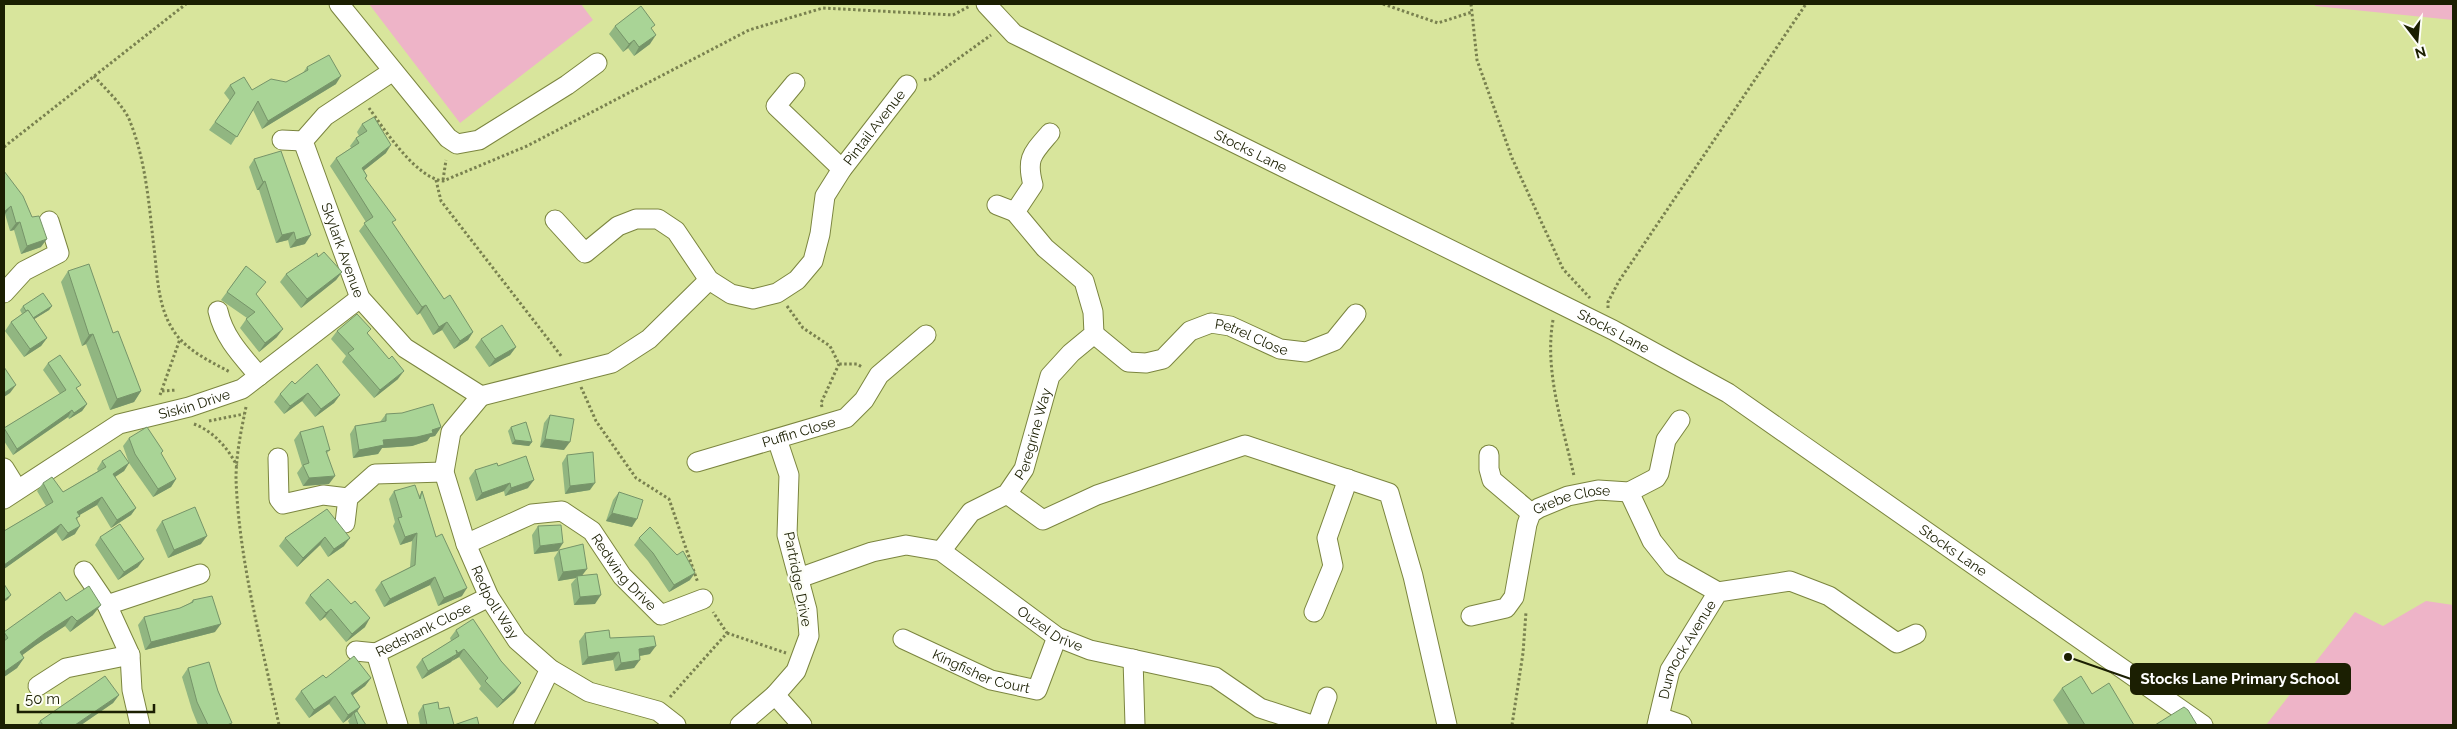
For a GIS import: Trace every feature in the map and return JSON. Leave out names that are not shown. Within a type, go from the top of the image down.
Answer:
[{"type":"street","points":[[340,4],[448,138],[457,144],[479,140],[567,85],[597,63]]},
{"type":"street","name":"Stocks Lane","points":[[986,4],[1014,34],[1613,330],[1728,393],[2202,725]]},
{"type":"street","points":[[282,140],[302,141],[325,116],[393,71]]},
{"type":"street","name":"Pintail Avenue","points":[[795,83],[776,106],[842,169]]},
{"type":"street","name":"Pintail Avenue","points":[[709,280],[731,294],[753,299],[777,293],[798,280],[813,261],[820,234],[825,196],[842,169],[906,85]]},
{"type":"street","points":[[1015,212],[1033,185],[1029,161],[1034,151],[1050,133]]},
{"type":"street","name":"Skylark Avenue","points":[[302,141],[360,298],[406,348],[481,396]]},
{"type":"street","points":[[997,206],[1015,212],[1045,248],[1084,281],[1093,312],[1094,334]]},
{"type":"street","points":[[481,396],[612,363],[649,339],[709,280],[676,231],[658,220],[636,218],[618,226],[585,253],[555,220]]},
{"type":"street","points":[[4,293],[24,271],[59,253],[49,221]]},
{"type":"street","name":"Siskin Drive","points":[[4,468],[10,494],[119,424],[189,407],[242,389],[360,298]]},
{"type":"street","points":[[218,311],[221,322],[234,347],[259,376]]},
{"type":"street","name":"Petrel Close","points":[[1094,334],[1128,362],[1146,363],[1163,359],[1190,330],[1211,323],[1230,326],[1280,349],[1306,352],[1334,341],[1356,314]]},
{"type":"street","name":"Peregrine Way","points":[[942,551],[971,512],[1007,494],[1024,469],[1050,376],[1071,353],[1094,334]]},
{"type":"street","name":"Puffin Close","points":[[697,462],[846,418],[864,400],[879,375],[926,335]]},
{"type":"street","name":"Redpoll Way","points":[[481,396],[451,432],[444,472],[466,544],[489,597],[517,640],[550,669],[589,692],[658,711],[676,725]]},
{"type":"street","name":"Grebe Close","points":[[1471,616],[1506,608],[1514,596],[1520,557],[1531,513],[1549,503],[1578,493],[1598,490],[1629,492],[1656,478],[1661,467],[1666,440],[1680,420]]},
{"type":"street","name":"Partridge Drive","points":[[740,725],[775,695],[796,671],[809,636],[807,610],[787,536],[789,475],[777,439]]},
{"type":"street","points":[[1007,494],[1043,520],[1097,495],[1244,445],[1389,493],[1413,576],[1447,725]]},
{"type":"street","points":[[1489,455],[1490,476],[1531,513]]},
{"type":"street","points":[[278,458],[279,499],[282,504],[323,495],[348,498]]},
{"type":"street","points":[[345,523],[348,498],[375,474],[444,472]]},
{"type":"street","points":[[1314,612],[1333,566],[1327,538],[1348,479]]},
{"type":"street","points":[[1629,492],[1652,541],[1672,566],[1718,592]]},
{"type":"street","name":"Redwing Drive","points":[[466,544],[532,514],[562,511],[592,531],[622,576],[661,614],[703,599]]},
{"type":"street","name":"Ouzel Drive","points":[[799,578],[872,552],[906,545],[942,551],[1057,638],[1090,650],[1215,676],[1260,708],[1312,725]]},
{"type":"street","points":[[84,571],[107,605],[130,655],[132,690],[136,718],[140,725]]},
{"type":"street","points":[[107,605],[200,574]]},
{"type":"street","name":"Dunnock Avenue","points":[[1658,721],[1670,670],[1718,592],[1790,581],[1829,596],[1896,652],[1916,634]]},
{"type":"street","name":"Redshank Close","points":[[398,725],[376,653],[489,597]]},
{"type":"street","name":"Kingfisher Court","points":[[903,638],[991,680],[1037,690],[1057,638]]},
{"type":"street","points":[[356,651],[376,653]]},
{"type":"street","points":[[38,686],[66,668],[130,655]]},
{"type":"street","points":[[1133,659],[1135,725]]},
{"type":"street","points":[[523,725],[550,669]]},
{"type":"street","points":[[775,695],[802,725]]},
{"type":"street","points":[[1317,725],[1327,698]]},
{"type":"street","points":[[1658,721],[1682,725]]},
{"type":"path","points":[[4,147],[186,4]]},
{"type":"path","points":[[359,94],[417,166],[436,180],[443,181],[527,146],[749,30],[823,8],[952,15],[975,4]]},
{"type":"path","points":[[1384,4],[1438,23],[1472,12]]},
{"type":"path","points":[[1471,4],[1477,60],[1512,158],[1563,268],[1594,302]]},
{"type":"path","points":[[1613,330],[1607,316],[1608,302],[1619,281],[1806,4]]},
{"type":"path","points":[[906,85],[930,79],[1005,24]]},
{"type":"path","points":[[443,181],[446,160]]},
{"type":"path","points":[[436,180],[441,201],[575,373],[596,421],[636,478],[669,499],[703,599],[727,633],[801,659]]},
{"type":"path","points":[[777,293],[803,328],[830,346],[839,364]]},
{"type":"path","points":[[1552,300],[1554,313],[1551,333],[1552,375],[1578,493]]},
{"type":"path","points":[[839,364],[857,364],[879,375]]},
{"type":"path","points":[[827,424],[821,403],[839,364]]},
{"type":"path","points":[[196,424],[244,414]]},
{"type":"path","points":[[1512,725],[1524,653],[1526,610]]},
{"type":"path","points":[[658,711],[727,633]]},
{"type":"shaded area","points":[[369,4],[581,4],[593,20],[460,123]]},
{"type":"shaded area","points":[[2315,4],[2453,4],[2453,20],[2315,6]]},
{"type":"shaded area","points":[[2426,601],[2453,605],[2453,725],[2266,725],[2355,612],[2383,626]]},
{"type":"building","points":[[641,6],[655,25],[651,28],[656,35],[639,47],[634,40],[629,44],[615,26]]},
{"type":"building","points":[[329,55],[341,76],[268,121],[258,101],[237,137],[215,122],[235,93],[230,85],[244,77],[252,90],[271,79],[286,82],[308,70],[307,67]]},
{"type":"building","points":[[374,117],[391,145],[362,168],[367,176],[365,178],[396,220],[392,222],[444,299],[450,295],[473,332],[460,341],[447,322],[439,327],[426,305],[422,307],[364,223],[373,217],[336,158],[359,143],[356,138],[367,131],[362,124]]},
{"type":"building","points":[[281,151],[311,235],[296,240],[294,232],[282,235],[265,181],[263,182],[254,159]]},
{"type":"building","points":[[4,171],[23,196],[32,217],[39,216],[47,239],[27,246],[20,222],[16,223],[11,206],[4,212]]},
{"type":"building","points":[[324,252],[342,272],[307,299],[286,274],[317,253],[318,257]]},
{"type":"building","points":[[89,264],[113,333],[118,331],[141,391],[117,399],[93,334],[89,335],[68,271]]},
{"type":"building","points":[[246,266],[266,282],[256,294],[283,329],[265,343],[246,319],[255,312],[227,292]]},
{"type":"building","points":[[43,293],[52,306],[33,318],[23,306]]},
{"type":"building","points":[[28,310],[47,338],[30,349],[11,322]]},
{"type":"building","points":[[357,314],[371,329],[367,333],[389,359],[392,356],[404,371],[380,390],[348,353],[354,349],[337,331]]},
{"type":"building","points":[[502,325],[516,347],[495,359],[481,339]]},
{"type":"building","points":[[60,355],[81,385],[76,388],[87,404],[74,413],[72,410],[17,449],[4,428],[66,390],[48,363]]},
{"type":"building","points":[[317,364],[340,395],[321,409],[308,393],[290,406],[280,394],[292,381],[295,384]]},
{"type":"building","points":[[4,367],[16,385],[4,393]]},
{"type":"building","points":[[433,404],[441,427],[432,430],[433,433],[417,437],[383,440],[384,445],[359,450],[355,426],[386,421],[386,414],[402,413]]},
{"type":"building","points":[[550,415],[574,419],[570,442],[545,439]]},
{"type":"building","points":[[526,422],[532,442],[515,440],[511,427]]},
{"type":"building","points":[[323,426],[330,450],[326,451],[335,476],[309,478],[303,465],[309,463],[300,432]]},
{"type":"building","points":[[147,427],[163,451],[161,453],[176,479],[158,489],[135,454],[129,438]]},
{"type":"building","points":[[120,450],[129,463],[113,474],[136,508],[117,520],[102,497],[77,512],[80,516],[76,518],[80,526],[68,533],[61,524],[4,565],[4,531],[53,502],[43,483],[52,477],[63,492],[106,467],[102,461]]},
{"type":"building","points":[[593,452],[595,483],[570,486],[567,455]]},
{"type":"building","points":[[526,456],[534,480],[511,488],[510,483],[482,493],[475,470],[497,463],[498,466]]},
{"type":"building","points":[[415,485],[420,499],[422,491],[436,537],[442,534],[467,588],[444,598],[435,577],[390,599],[381,582],[415,565],[417,533],[405,537],[398,518],[402,517],[394,491]]},
{"type":"building","points":[[619,492],[643,500],[637,519],[612,513]]},
{"type":"building","points":[[195,507],[207,536],[174,550],[162,521]]},
{"type":"building","points":[[327,509],[350,538],[334,549],[325,537],[303,558],[285,538]]},
{"type":"building","points":[[120,524],[144,559],[124,572],[100,537]]},
{"type":"building","points":[[561,525],[563,543],[540,546],[538,526]]},
{"type":"building","points":[[650,527],[677,555],[683,551],[695,573],[674,585],[653,553],[639,538]]},
{"type":"building","points":[[583,544],[587,569],[563,572],[559,550]]},
{"type":"building","points":[[597,574],[601,595],[580,597],[577,576]]},
{"type":"building","points":[[328,579],[351,604],[355,601],[370,618],[352,634],[331,609],[326,613],[310,595]]},
{"type":"building","points":[[4,584],[11,595],[4,600]]},
{"type":"building","points":[[89,586],[101,605],[77,621],[72,616],[44,634],[20,652],[24,658],[4,672],[4,641],[8,638],[4,632],[60,592],[66,601]]},
{"type":"building","points":[[212,596],[221,624],[151,642],[144,617],[180,608],[193,602],[193,600]]},
{"type":"building","points":[[473,619],[501,661],[521,683],[503,700],[485,681],[488,678],[464,649],[458,653],[456,650],[457,654],[428,671],[422,659],[459,636],[456,630]]},
{"type":"building","points":[[609,630],[610,638],[654,636],[656,646],[639,649],[640,660],[621,663],[619,652],[588,657],[585,633]]},
{"type":"building","points":[[354,656],[371,678],[351,693],[360,707],[348,715],[335,696],[314,710],[301,691],[323,675],[326,678]]},
{"type":"building","points":[[209,662],[218,691],[232,723],[227,725],[208,725],[197,702],[188,668]]},
{"type":"building","points":[[105,676],[119,695],[75,725],[43,725],[40,721]]},
{"type":"building","points":[[2081,676],[2092,694],[2109,683],[2134,725],[2085,725],[2062,688]]},
{"type":"building","points":[[438,702],[439,709],[449,707],[454,725],[427,725],[423,705]]},
{"type":"building","points":[[2184,707],[2197,725],[2155,725]]},
{"type":"building","points":[[357,711],[366,725],[358,725],[354,713]]},
{"type":"building","points":[[477,717],[479,725],[454,725]]},
{"type":"place","name":"Stocks Lane Primary School","points":[[2068,657]]}]
